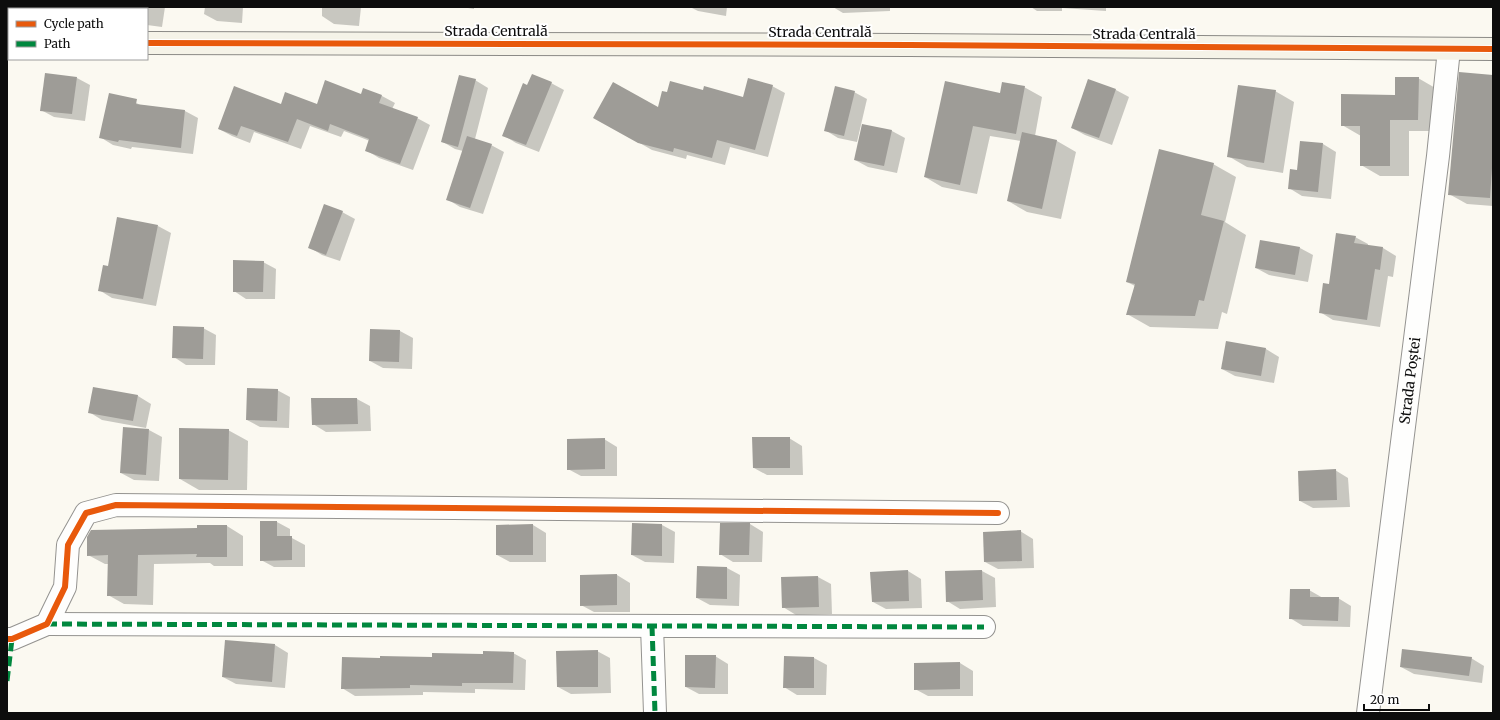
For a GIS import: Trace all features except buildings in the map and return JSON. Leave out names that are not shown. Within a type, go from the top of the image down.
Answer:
[{"type":"main road","name":"Strada Centrală","points":[[148,43],[909,44],[1493,49]]},
{"type":"street","name":"Strada Poștei","points":[[1368,713],[1438,156],[1449,49]]},
{"type":"street","points":[[47,624],[65,587],[68,545],[71,538],[86,513],[116,505],[998,513]]},
{"type":"street","points":[[7,639],[12,639],[47,624],[984,627]]},
{"type":"street","points":[[652,626],[655,713]]},
{"type":"marked path","points":[[47,624],[984,627]]},
{"type":"marked path","points":[[652,626],[655,713]]},
{"type":"marked path","points":[[7,681],[12,639]]},
{"type":"cycle path","points":[[148,43],[909,45],[1493,49]]},
{"type":"cycle path","points":[[7,639],[12,639],[47,624],[65,587],[68,545],[86,513],[116,505],[998,513]]}]
